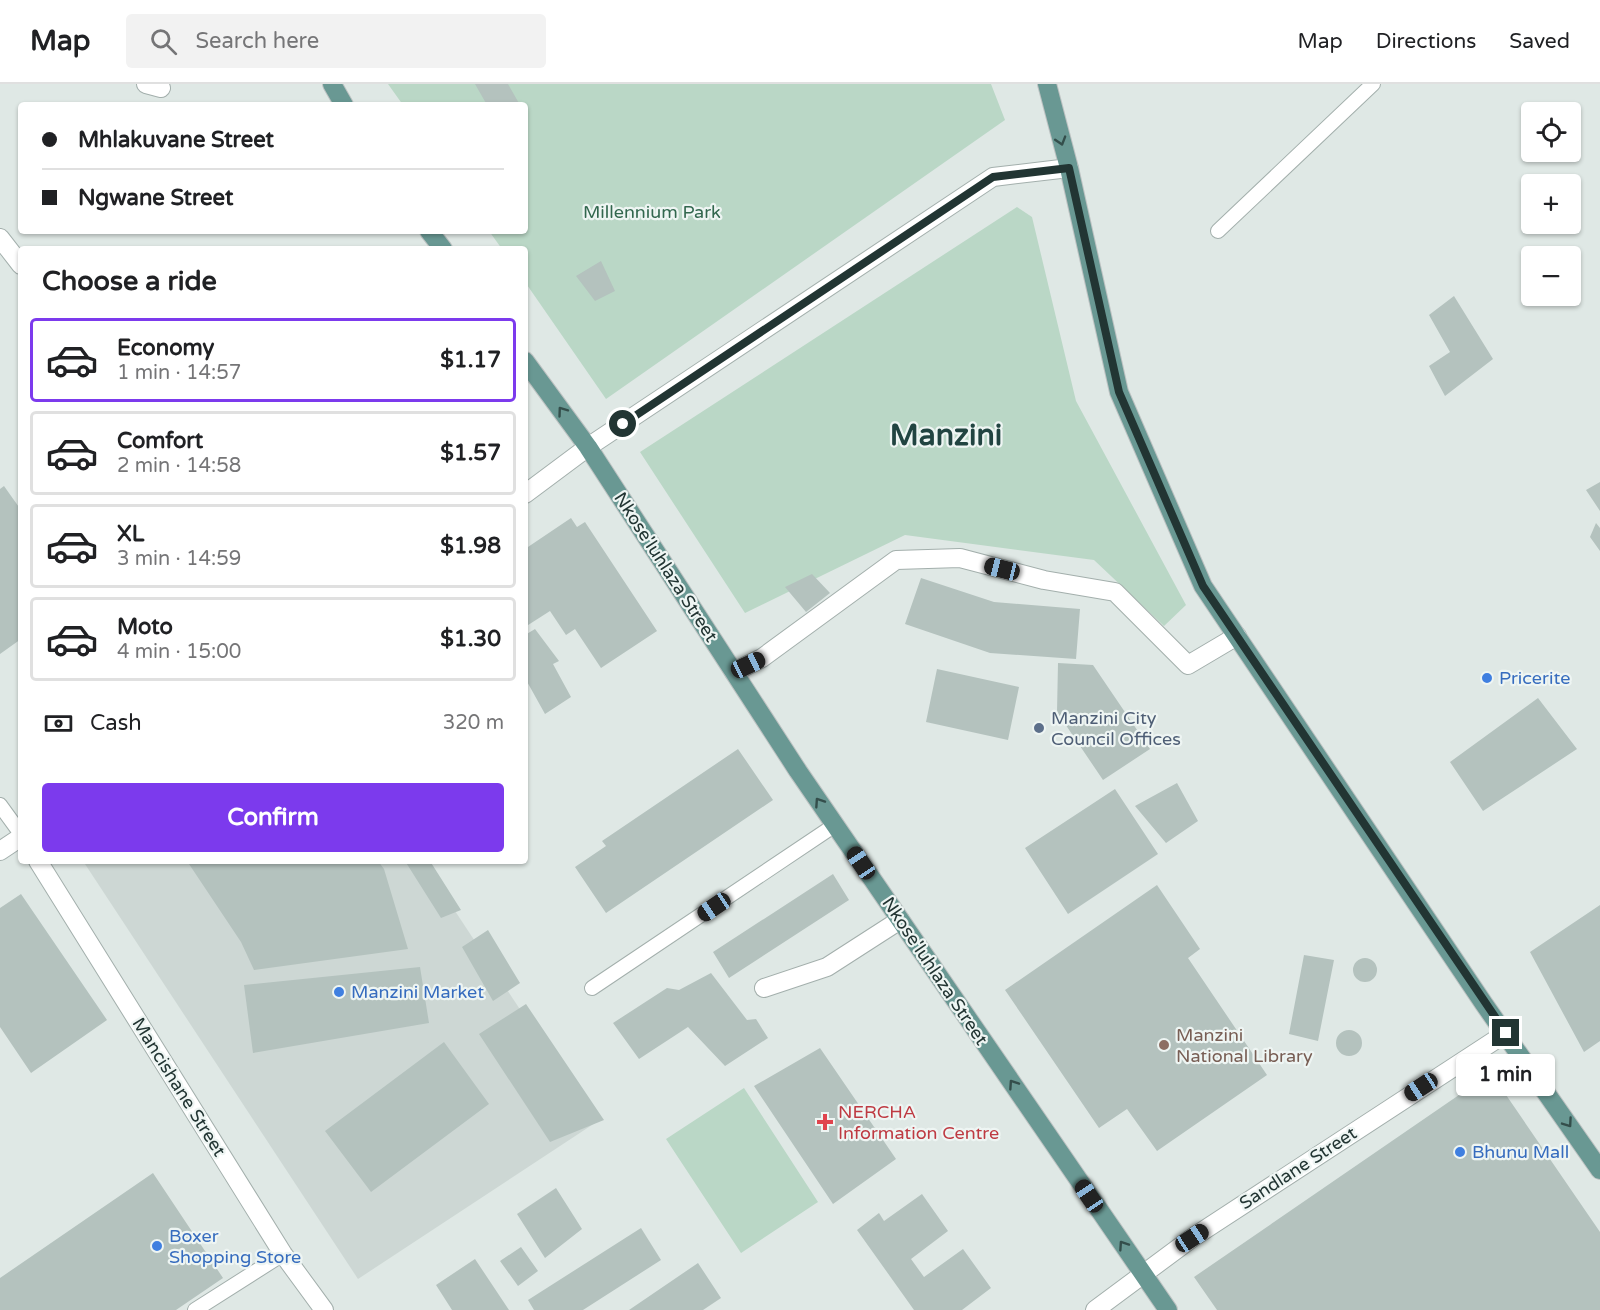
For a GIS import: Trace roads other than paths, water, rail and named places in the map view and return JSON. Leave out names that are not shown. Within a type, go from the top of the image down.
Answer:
[{"type":"main road","points":[[332,84],[342,102]]},
{"type":"main road","points":[[1047,84],[1069,168],[1119,392],[1203,586],[1600,1170]]},
{"type":"main road","name":"Nkose'luhlaza Street","points":[[528,365],[588,447],[835,825],[1168,1310]]},
{"type":"street","points":[[528,492],[588,447],[993,177],[1069,168]]},
{"type":"street","points":[[0,238],[18,261]]},
{"type":"street","points":[[734,672],[762,658],[896,560],[960,558],[1044,580],[1114,592],[1188,665],[1237,636]]},
{"type":"street","points":[[0,851],[18,838]]},
{"type":"street","name":"Mancishane Street","points":[[40,864],[283,1254],[324,1310]]},
{"type":"street","points":[[764,988],[827,967],[900,920]]},
{"type":"street","name":"Sandlane Street","points":[[1095,1310],[1192,1238],[1506,1033]]},
{"type":"lane","points":[[1218,231],[1370,84]]},
{"type":"lane","points":[[0,805],[18,832]]},
{"type":"lane","points":[[592,988],[835,825]]},
{"type":"lane","points":[[195,1310],[283,1254]]},
{"type":"place","name":"Pricerite","points":[[1487,678]]},
{"type":"place","name":"Manzini City Council Offices","points":[[1039,728]]},
{"type":"place","name":"Manzini Market","points":[[339,992]]},
{"type":"place","name":"Manzini National Library","points":[[1164,1045]]},
{"type":"place","name":"NERCHA Information Centre","points":[[825,1122]]},
{"type":"place","name":"Bhunu Mall","points":[[1460,1152]]},
{"type":"place","name":"Boxer Shopping Store","points":[[157,1246]]},
{"type":"district","name":"Manzini","points":[[946,435]]},
{"type":"park label","name":"Millennium Park","points":[[652,212]]}]
